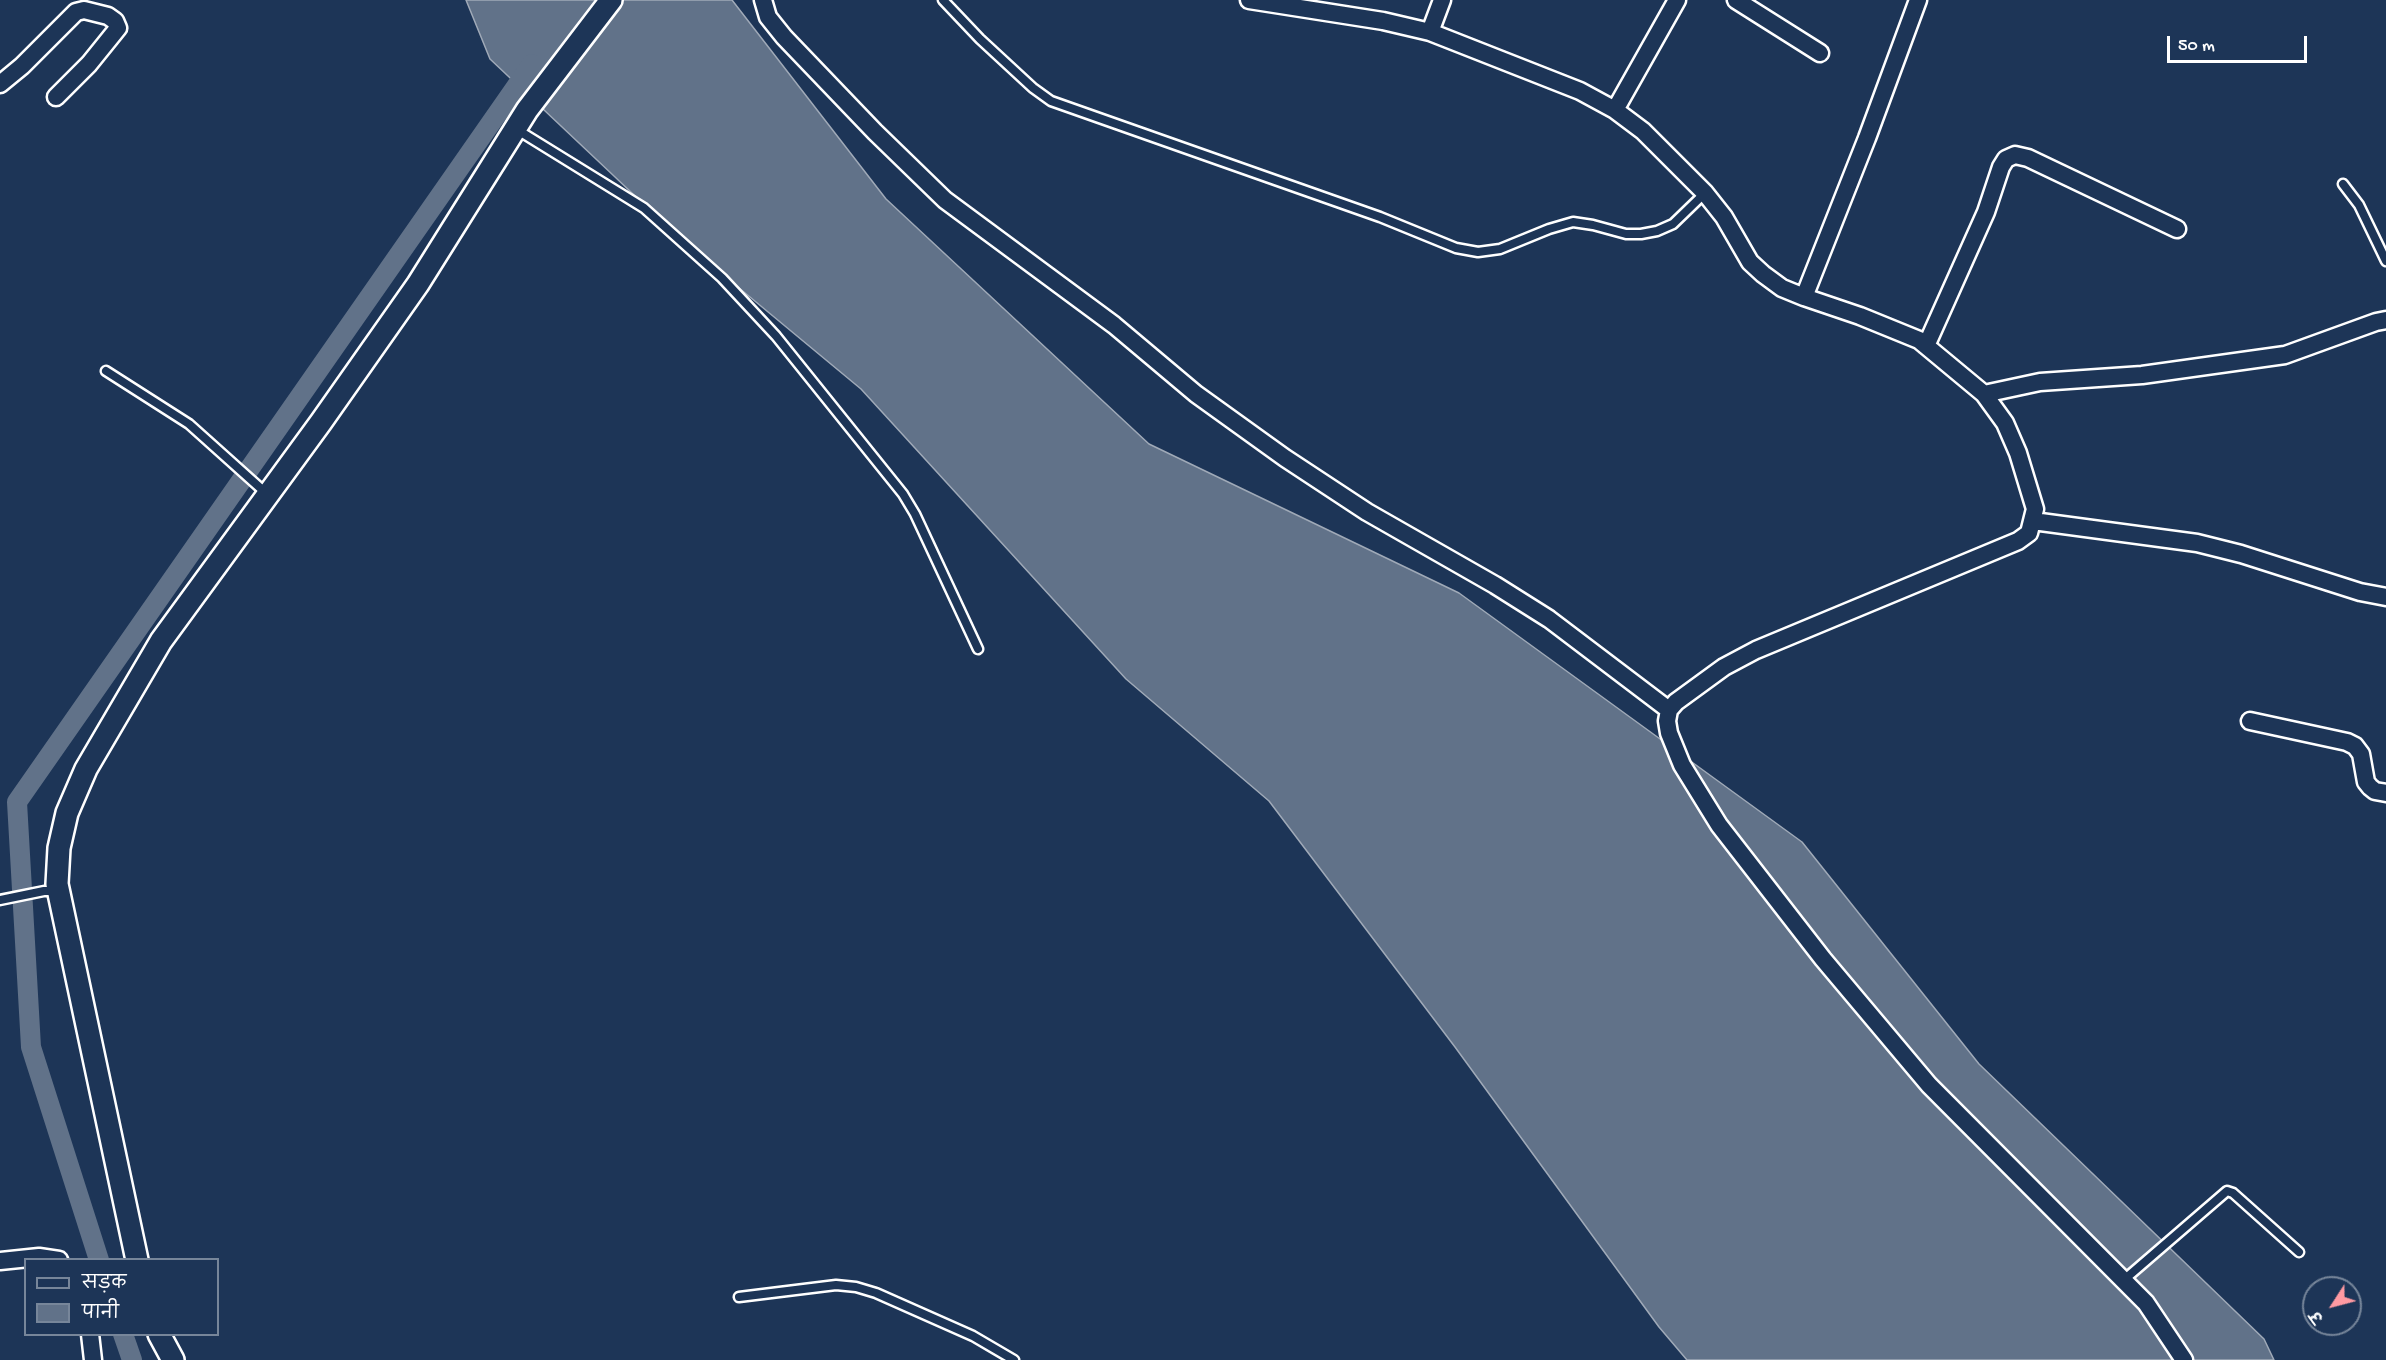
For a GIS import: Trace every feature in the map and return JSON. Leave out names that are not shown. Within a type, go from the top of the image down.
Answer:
[{"type":"street","points":[[137,1258],[51,891],[67,813],[86,769],[161,641],[260,488],[411,293],[527,110],[611,0]]},
{"type":"street","points":[[763,0],[768,17],[784,37],[883,140],[945,200],[1114,325],[1196,394],[1285,458],[1367,512],[1495,585],[1549,619],[1669,710]]},
{"type":"street","points":[[1249,0],[1383,21],[1430,32],[1580,91],[1615,110],[1643,131],[1705,193],[1724,217],[1750,262],[1782,288],[1919,340],[1984,394],[2005,423],[2018,453],[2036,509],[2029,533],[2018,541],[1756,650],[1724,667],[1687,692],[1669,710],[1667,721],[1682,765],[1719,825],[1822,959],[1929,1085],[2125,1279],[2158,1319],[2184,1360]]},
{"type":"street","points":[[1430,32],[1442,0]]},
{"type":"street","points":[[1615,110],[1677,0]]},
{"type":"street","points":[[1736,0],[1820,52]]},
{"type":"street","points":[[1804,297],[1867,138],[1918,0]]},
{"type":"street","points":[[0,84],[22,66],[76,12],[84,10],[108,16],[115,21],[118,28],[89,64],[56,97]]},
{"type":"street","points":[[1926,346],[1986,212],[2001,167],[2006,159],[2015,155],[2028,158],[2177,229]]},
{"type":"street","points":[[1984,394],[2040,381],[2142,375],[2285,355],[2386,320]]},
{"type":"street","points":[[2034,521],[2197,543],[2241,554],[2361,592],[2386,597]]},
{"type":"street","points":[[2250,721],[2347,742],[2355,746],[2361,754],[2366,782],[2375,791],[2386,793]]},
{"type":"street","points":[[29,1258],[46,1258]]},
{"type":"street","points":[[0,1261],[24,1259]]},
{"type":"street","points":[[90,1336],[92,1360]]},
{"type":"street","points":[[160,1336],[173,1360]]},
{"type":"lane","points":[[943,0],[980,39],[1051,101],[1380,217],[1456,248],[1478,252],[1500,249],[1573,222],[1626,234],[1657,231],[1673,224],[1705,193]]},
{"type":"lane","points":[[516,129],[644,208],[722,278],[776,336],[903,494],[915,514],[978,649]]},
{"type":"lane","points":[[2343,184],[2363,213],[2386,261]]},
{"type":"lane","points":[[106,371],[176,414],[260,488]]},
{"type":"lane","points":[[0,900],[17,895],[51,891]]},
{"type":"lane","points":[[2125,1279],[2228,1191],[2299,1252]]},
{"type":"lane","points":[[739,1297],[836,1285],[856,1287],[876,1293],[973,1336],[1014,1360]]},
{"type":"water","points":[[466,0],[732,0],[886,199],[1149,444],[1459,593],[1802,842],[1979,1064],[2264,1339],[2274,1360],[1687,1360],[1659,1327],[1455,1047],[1269,801],[1126,679],[861,389],[686,244],[490,59]]},
{"type":"waterway","points":[[98,1258],[31,1047],[17,802],[532,64]]},
{"type":"waterway","points":[[124,1336],[132,1360]]}]
